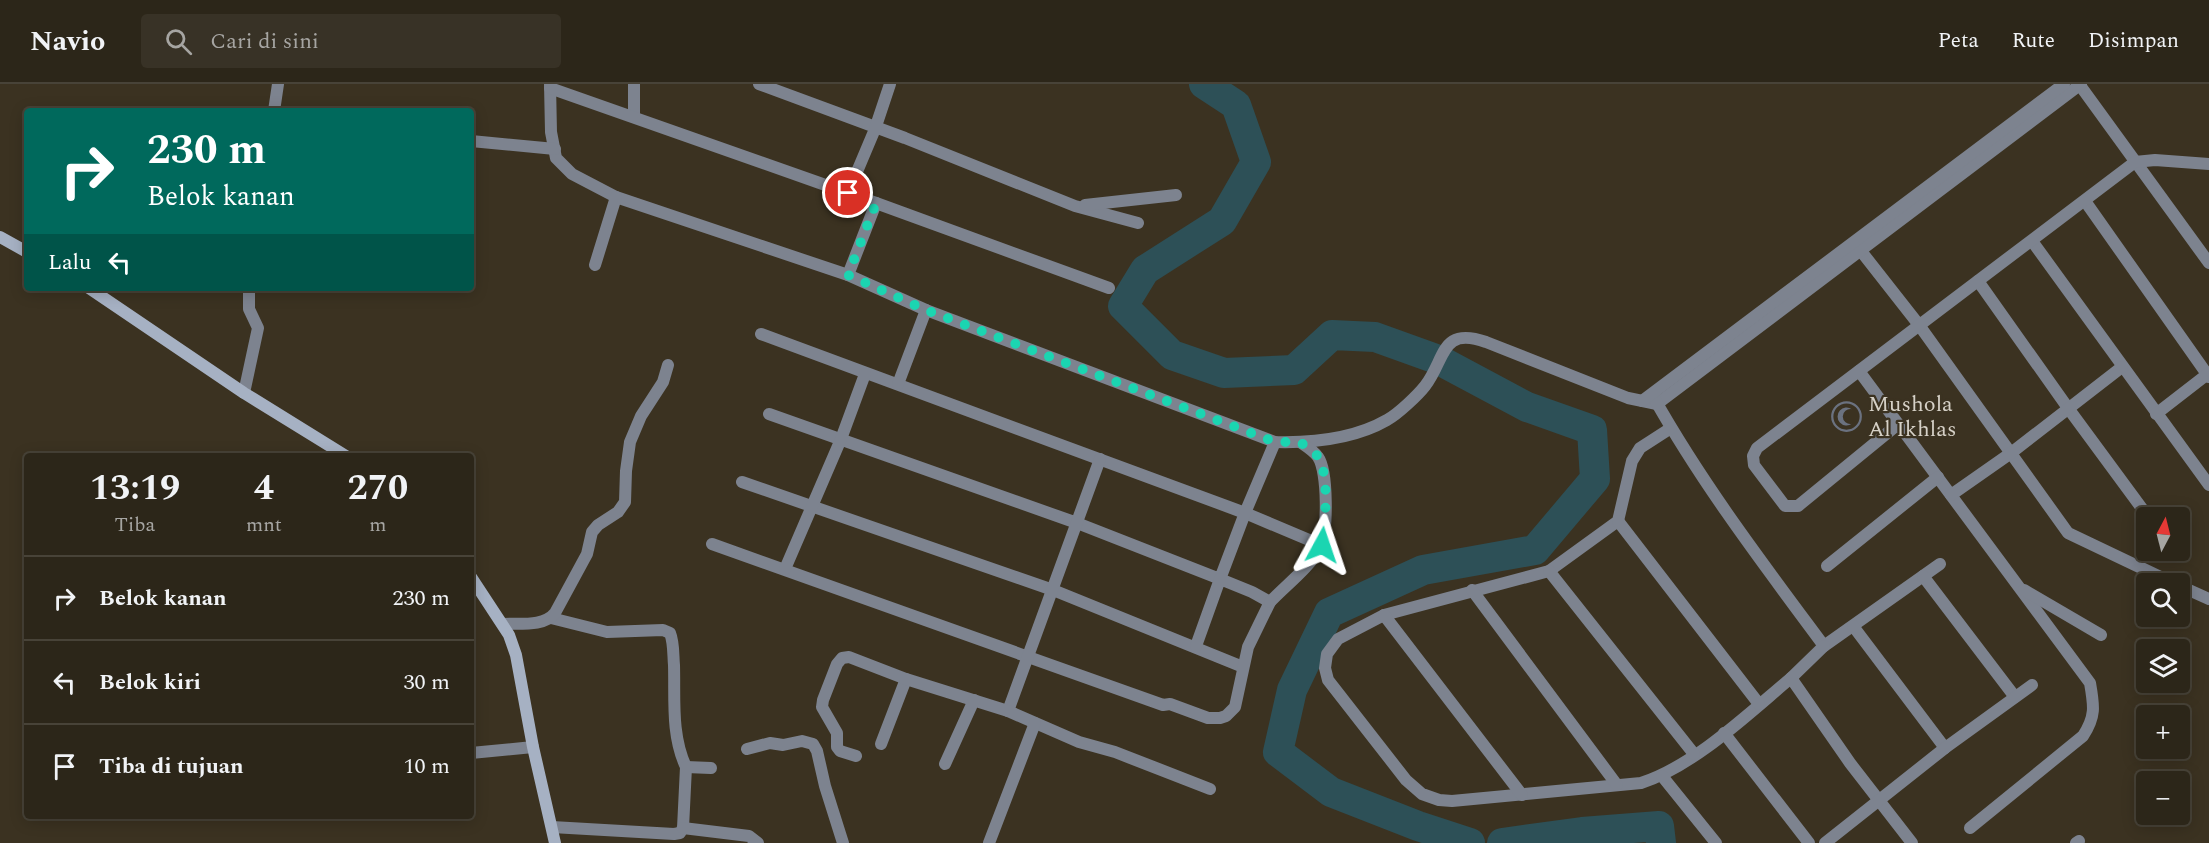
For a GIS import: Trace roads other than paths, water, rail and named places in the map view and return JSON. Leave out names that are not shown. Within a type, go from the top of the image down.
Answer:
[{"type":"street","points":[[274,108],[278,84]]},
{"type":"street","points":[[634,84],[634,116]]},
{"type":"street","points":[[759,84],[874,129],[904,138],[1075,206],[1138,223]]},
{"type":"street","points":[[848,193],[890,84]]},
{"type":"street","points":[[1858,247],[2064,84]]},
{"type":"street","points":[[1109,288],[550,86],[551,132],[556,158],[572,174],[616,197],[848,275],[926,310],[1275,442],[1300,442],[1343,437],[1368,430],[1390,418],[1425,386],[1445,347],[1462,337],[1474,338],[1628,398],[1651,400],[2080,84],[2209,263]]},
{"type":"street","points":[[474,141],[555,149]]},
{"type":"street","points":[[1897,425],[1798,506],[1791,508],[1785,506],[1754,465],[1753,456],[1757,448],[2135,162],[2155,160],[2209,164]]},
{"type":"street","points":[[1075,206],[1176,195]]},
{"type":"street","points":[[595,265],[616,197]]},
{"type":"street","points":[[2085,201],[2208,375],[2156,414]]},
{"type":"street","points":[[848,275],[876,203]]},
{"type":"street","points":[[0,237],[24,250]]},
{"type":"street","points":[[2032,241],[2209,485]]},
{"type":"street","points":[[1858,247],[1919,326],[2068,533],[2152,573]]},
{"type":"street","points":[[1978,281],[2141,507]]},
{"type":"street","points":[[93,291],[244,393],[341,453]]},
{"type":"street","points":[[244,393],[258,328],[249,309],[249,291]]},
{"type":"street","points":[[898,384],[926,310]]},
{"type":"street","points":[[761,334],[1245,513],[1322,545]]},
{"type":"street","points":[[551,618],[587,554],[592,532],[622,508],[625,502],[630,442],[641,416],[663,382],[668,365]]},
{"type":"street","points":[[1951,495],[2011,453],[2122,367]]},
{"type":"street","points":[[1858,371],[2090,683],[2093,722],[2084,736],[1970,828]]},
{"type":"street","points":[[785,569],[841,439],[865,374]]},
{"type":"street","points":[[1651,400],[1728,516],[1824,646]]},
{"type":"street","points":[[769,414],[1077,524],[1220,579],[1270,602]]},
{"type":"street","points":[[1671,428],[1640,448],[1632,460],[1618,521],[1549,571],[1384,615],[1338,639],[1327,654],[1325,668],[1328,680],[1406,780],[1422,794],[1439,800],[1452,801],[1641,783],[1662,776],[1724,733],[1791,678],[1824,646],[1940,564]]},
{"type":"street","points":[[1196,646],[1245,513],[1275,442]]},
{"type":"street","points":[[712,544],[1163,705],[1170,704],[1208,718],[1226,716],[1235,707],[1248,647],[1270,602],[1322,545],[1324,482],[1322,466],[1318,456],[1300,442]]},
{"type":"street","points":[[1008,711],[1100,459]]},
{"type":"street","points":[[1827,566],[1938,477]]},
{"type":"street","points":[[742,482],[1053,590],[1244,667]]},
{"type":"street","points":[[1618,521],[1759,704]]},
{"type":"street","points":[[1549,571],[1694,754]]},
{"type":"street","points":[[1923,576],[2015,697]]},
{"type":"street","points":[[474,581],[503,624],[516,655],[533,747],[555,843]]},
{"type":"street","points":[[2019,587],[2101,635]]},
{"type":"street","points":[[2190,589],[2209,598]]},
{"type":"street","points":[[1472,590],[1617,785]]},
{"type":"street","points":[[1384,615],[1522,795]]},
{"type":"street","points":[[503,624],[539,622],[551,618],[607,632],[663,630],[670,633],[673,652],[674,722],[686,767],[683,828],[674,834],[552,827]]},
{"type":"street","points":[[1853,626],[1945,748]]},
{"type":"street","points":[[856,756],[840,751],[837,747],[837,733],[822,707],[837,664],[842,658],[849,657],[906,679],[1008,711],[1079,742],[1115,752],[1210,789]]},
{"type":"street","points":[[1791,678],[1850,763],[1912,843]]},
{"type":"street","points":[[881,744],[906,679]]},
{"type":"street","points":[[1825,843],[1945,748],[2032,685]]},
{"type":"street","points":[[945,764],[974,700]]},
{"type":"street","points":[[989,843],[1035,723]]},
{"type":"street","points":[[1724,733],[1809,843]]},
{"type":"street","points":[[747,749],[770,743],[783,745],[802,741],[813,744],[843,843]]},
{"type":"street","points":[[474,753],[533,747]]},
{"type":"street","points":[[686,767],[711,768]]},
{"type":"street","points":[[1662,776],[1716,843]]},
{"type":"street","points":[[683,828],[749,836],[758,843]]},
{"type":"waterway","points":[[1204,84],[1236,105],[1256,162],[1222,221],[1145,270],[1123,306],[1172,355],[1224,373],[1294,370],[1332,335],[1375,337],[1439,360],[1527,407],[1592,430],[1595,479],[1535,550],[1423,570],[1329,613],[1292,690],[1278,752],[1331,792],[1418,826],[1470,843]]},
{"type":"waterway","points":[[1502,843],[1582,832],[1659,826],[1661,843]]},
{"type":"place","name":"Mushola Al Ikhlas","points":[[1847,416]]}]
